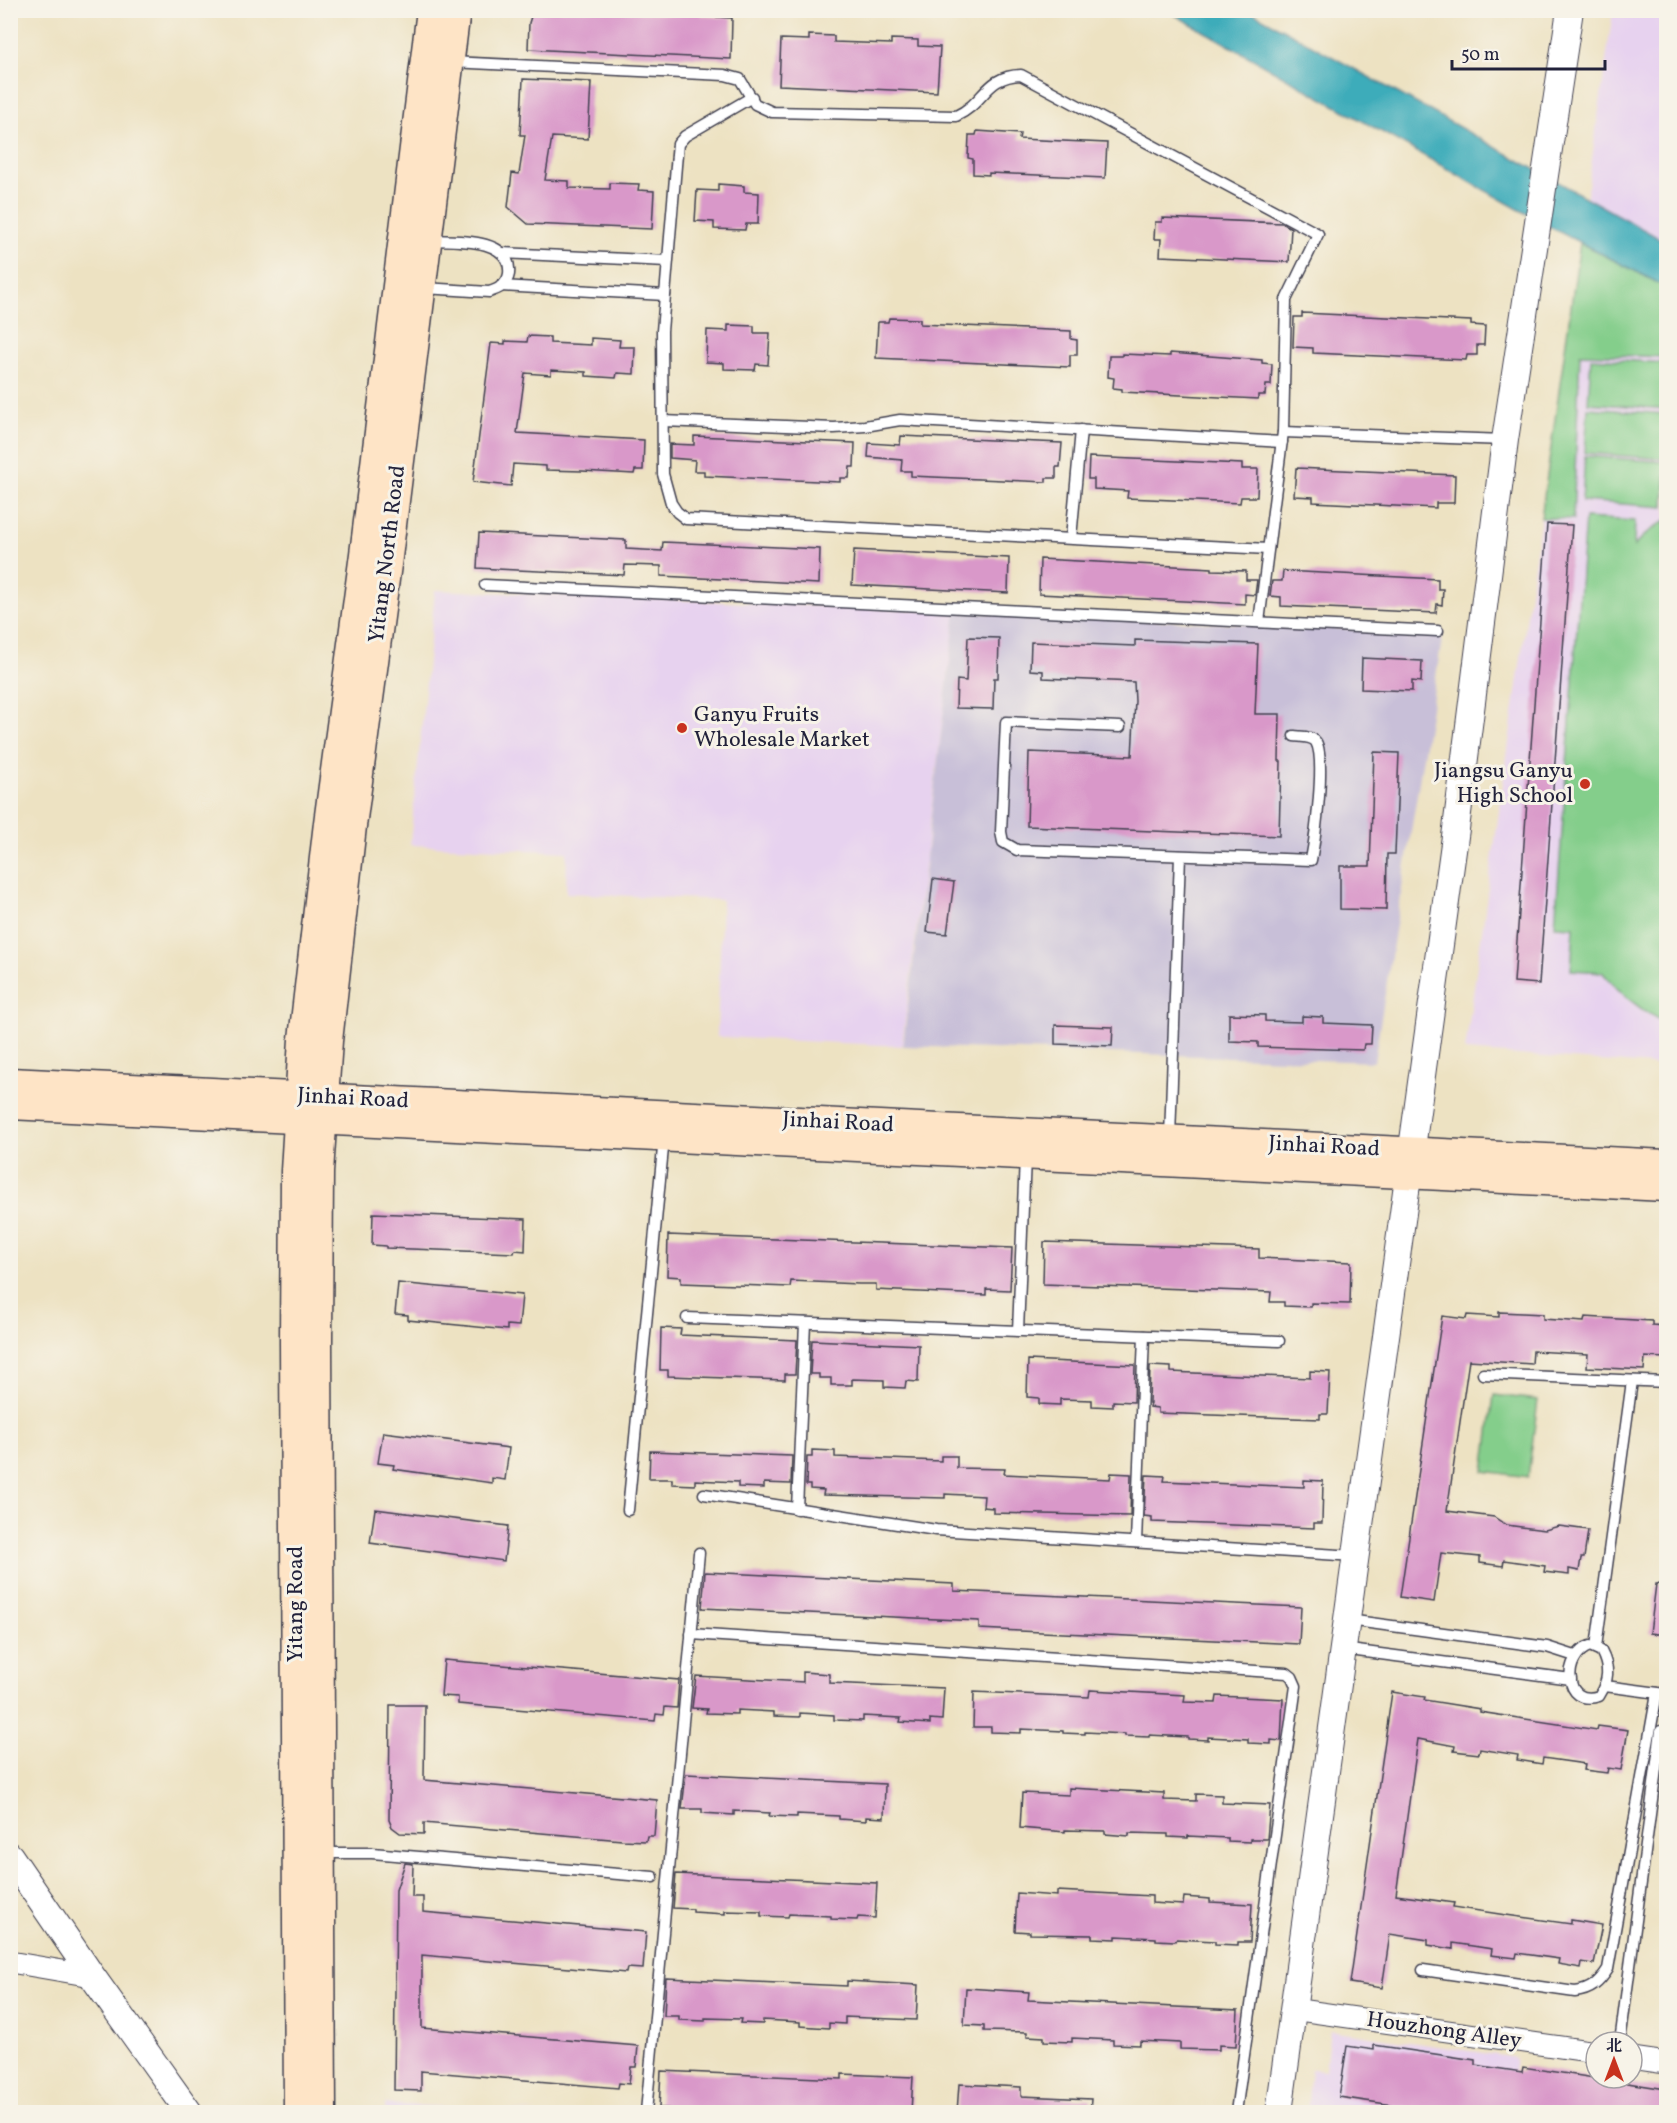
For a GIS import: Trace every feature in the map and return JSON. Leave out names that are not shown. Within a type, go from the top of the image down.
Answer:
[{"type":"main road","name":"Yitang North Road","points":[[311,1108],[303,1039],[328,823],[432,10]]},
{"type":"main road","name":"Yitang North Road","points":[[311,1108],[328,1041],[352,826],[456,10]]},
{"type":"main road","name":"Jinhai Road","points":[[10,1082],[664,1138],[1025,1156],[1410,1163],[1666,1164]]},
{"type":"main road","name":"Jinhai Road","points":[[10,1105],[311,1108],[1170,1139],[1666,1187]]},
{"type":"main road","name":"Yitang Road","points":[[311,1108],[319,1172],[322,2112]]},
{"type":"main road","name":"Yitang Road","points":[[298,2112],[295,1171],[311,1108]]},
{"type":"street","points":[[1279,2112],[1455,841],[1505,440],[1570,10]]},
{"type":"street","points":[[10,1856],[189,2112]]},
{"type":"street","points":[[10,1962],[92,1976]]},
{"type":"street","name":"Houzhong Alley","points":[[1292,2009],[1584,2050]]},
{"type":"street","points":[[1644,2059],[1666,2062]]},
{"type":"lane","points":[[449,62],[725,75],[740,79],[756,104],[772,112],[956,116],[968,110],[1000,78],[1021,75],[1318,234],[1286,300],[1283,437],[1259,622]]},
{"type":"lane","points":[[752,97],[685,136],[678,144],[662,331],[663,474],[671,503],[676,512],[686,519],[1268,549]]},
{"type":"lane","points":[[421,288],[489,292],[506,282],[509,272],[507,261],[502,253],[487,244],[427,240]]},
{"type":"lane","points":[[502,253],[667,261]]},
{"type":"lane","points":[[501,286],[665,295]]},
{"type":"lane","points":[[663,421],[834,428],[900,420],[1081,430],[1283,437],[1505,440]]},
{"type":"lane","points":[[1071,538],[1081,430]]},
{"type":"lane","points":[[485,585],[1438,630]]},
{"type":"lane","points":[[1120,727],[1006,722],[1001,832],[1004,842],[1017,850],[1311,860],[1316,834],[1320,756],[1316,742],[1311,738],[1294,736]]},
{"type":"lane","points":[[1170,1139],[1180,856]]},
{"type":"lane","points":[[628,1510],[664,1138]]},
{"type":"lane","points":[[1018,1331],[1025,1156]]},
{"type":"lane","points":[[687,1318],[1279,1341]]},
{"type":"lane","points":[[797,1509],[805,1323]]},
{"type":"lane","points":[[1136,1542],[1144,1336]]},
{"type":"lane","points":[[1483,1374],[1666,1382]]},
{"type":"lane","points":[[1596,1647],[1632,1381]]},
{"type":"lane","points":[[704,1494],[936,1530],[1355,1556]]},
{"type":"lane","points":[[646,2112],[699,1553]]},
{"type":"lane","points":[[1347,1620],[1547,1647],[1575,1656]]},
{"type":"lane","points":[[691,1634],[1287,1673],[1292,1677],[1296,1686],[1236,2112]]},
{"type":"lane","points":[[1590,1646],[1601,1651],[1607,1662],[1608,1674],[1599,1696],[1583,1698],[1576,1694],[1571,1679],[1571,1667],[1575,1656],[1590,1646]]},
{"type":"lane","points":[[1342,1649],[1571,1679]]},
{"type":"lane","points":[[1423,1970],[1575,1992],[1592,1988],[1601,1980],[1608,1969],[1662,1694],[1605,1686]]},
{"type":"lane","points":[[1622,2030],[1661,1731],[1666,1731]]},
{"type":"lane","points":[[321,1853],[372,1853],[653,1877]]},
{"type":"shaded area","name":"Jiangsu Ganyu High School","points":[[1613,11],[1666,11],[1666,1066],[1465,1051]]},
{"type":"shaded area","name":"Ganyu Fruits Wholesale Market","points":[[435,590],[956,612],[902,1046],[717,1037],[722,900],[566,893],[567,852],[410,845]]},
{"type":"shaded area","points":[[956,612],[1443,633],[1374,1062],[903,1046]]},
{"type":"shaded area","points":[[1330,2030],[1516,2058],[1508,2112],[1307,2112],[1311,2069],[1325,2070]]},
{"type":"shaded area","points":[[385,2104],[540,2112],[385,2112]]},
{"type":"green space","points":[[1580,243],[1666,287],[1666,357],[1580,354],[1573,519],[1541,518]]},
{"type":"green space","points":[[1591,358],[1666,363],[1666,409],[1588,403]]},
{"type":"green space","points":[[1588,408],[1666,414],[1666,459],[1585,453]]},
{"type":"green space","points":[[1585,456],[1666,462],[1664,507],[1582,501]]},
{"type":"green space","points":[[1585,518],[1635,521],[1634,546],[1647,533],[1666,520],[1666,1023],[1631,1001],[1602,972],[1571,970],[1574,927],[1555,926]]},
{"type":"green space","points":[[1494,1395],[1538,1400],[1528,1477],[1484,1471]]},
{"type":"water","points":[[1168,11],[1250,11],[1666,242],[1666,287],[1550,227]]},
{"type":"building","points":[[533,10],[609,10],[677,15],[678,10],[702,10],[702,16],[732,18],[731,59],[528,49],[529,23]]},
{"type":"building","points":[[809,35],[834,36],[834,42],[891,44],[891,39],[918,40],[918,46],[940,47],[937,92],[779,85],[781,39],[809,40]]},
{"type":"building","points":[[523,79],[591,82],[588,139],[552,137],[545,180],[569,181],[569,188],[610,189],[610,183],[639,184],[638,190],[654,191],[652,229],[528,224],[508,207],[512,173],[519,174],[525,135],[520,135]]},
{"type":"building","points":[[977,131],[1020,134],[1019,139],[1107,143],[1105,178],[973,174],[973,159],[968,158],[969,135],[976,135]]},
{"type":"building","points":[[718,184],[744,186],[744,192],[759,193],[758,224],[746,224],[745,230],[714,229],[714,222],[695,221],[697,190],[718,191]]},
{"type":"building","points":[[1162,218],[1282,223],[1291,228],[1289,262],[1160,256],[1161,239],[1154,239],[1155,222],[1162,222]]},
{"type":"building","points":[[1302,313],[1471,321],[1471,325],[1485,326],[1484,345],[1477,345],[1477,355],[1467,355],[1466,360],[1313,353],[1313,348],[1293,347],[1294,317],[1302,317]]},
{"type":"building","points":[[889,318],[920,319],[920,324],[1071,331],[1071,339],[1077,340],[1077,355],[1070,355],[1070,367],[876,358],[878,322],[888,322]]},
{"type":"building","points":[[728,325],[754,326],[754,333],[770,333],[768,365],[756,364],[755,370],[724,369],[724,363],[706,362],[707,330],[728,331]]},
{"type":"building","points":[[528,336],[550,337],[550,343],[591,345],[591,338],[620,340],[619,347],[635,347],[634,374],[617,373],[616,378],[586,376],[586,372],[551,370],[551,375],[525,373],[517,433],[644,440],[643,470],[635,470],[634,474],[546,470],[546,466],[513,464],[511,486],[473,482],[491,343],[527,342]]},
{"type":"building","points":[[1170,353],[1262,360],[1262,363],[1272,364],[1271,385],[1266,385],[1265,395],[1258,395],[1258,399],[1122,392],[1122,389],[1113,388],[1114,378],[1108,377],[1109,356],[1122,356],[1122,354],[1170,356]]},
{"type":"building","points":[[694,436],[855,443],[854,467],[850,467],[849,478],[840,478],[840,482],[704,476],[704,471],[694,471],[695,460],[670,458],[670,444],[694,445]]},
{"type":"building","points":[[901,436],[1062,443],[1060,467],[1056,467],[1056,478],[1046,478],[1046,482],[911,476],[911,471],[901,471],[902,460],[868,457],[869,443],[900,445]]},
{"type":"building","points":[[1089,457],[1242,464],[1242,469],[1258,469],[1257,497],[1241,497],[1240,503],[1127,498],[1128,491],[1094,489],[1094,479],[1088,479]]},
{"type":"building","points":[[1296,468],[1455,475],[1454,503],[1436,503],[1436,508],[1313,502],[1313,497],[1294,496]]},
{"type":"building","points":[[1547,524],[1572,525],[1539,984],[1514,982]]},
{"type":"building","points":[[479,533],[626,540],[626,549],[662,551],[663,542],[820,549],[819,584],[661,576],[661,566],[625,565],[624,575],[477,568]]},
{"type":"building","points":[[854,550],[1009,558],[1008,593],[852,585]]},
{"type":"building","points":[[1040,559],[1246,571],[1246,580],[1257,580],[1255,595],[1245,594],[1245,604],[1039,594]]},
{"type":"building","points":[[1283,571],[1438,579],[1438,589],[1443,589],[1442,605],[1437,604],[1436,613],[1281,606],[1281,597],[1270,596],[1272,581],[1282,581]]},
{"type":"building","points":[[968,637],[999,638],[998,678],[994,678],[993,709],[956,708],[957,680],[966,681]]},
{"type":"building","points":[[1135,640],[1258,644],[1255,714],[1280,714],[1279,836],[1027,826],[1029,752],[1132,756],[1135,701],[1134,682],[1043,678],[1043,671],[1030,670],[1031,642],[1135,646]]},
{"type":"building","points":[[1362,658],[1422,661],[1421,682],[1412,681],[1412,691],[1361,689]]},
{"type":"building","points":[[1374,752],[1399,753],[1395,854],[1387,854],[1386,910],[1340,909],[1340,866],[1370,866]]},
{"type":"building","points":[[933,879],[954,882],[947,934],[927,932]]},
{"type":"building","points":[[1229,1014],[1265,1015],[1265,1021],[1302,1022],[1302,1016],[1323,1017],[1323,1023],[1372,1025],[1371,1044],[1364,1044],[1363,1050],[1258,1047],[1258,1042],[1229,1041]]},
{"type":"building","points":[[1055,1025],[1113,1027],[1112,1046],[1055,1044]]},
{"type":"building","points":[[373,1213],[526,1219],[525,1251],[515,1250],[514,1253],[386,1248],[386,1246],[372,1245]]},
{"type":"building","points":[[668,1235],[1012,1248],[1010,1290],[986,1289],[986,1295],[876,1290],[876,1284],[791,1281],[790,1287],[681,1283],[681,1277],[667,1276]]},
{"type":"building","points":[[1044,1242],[1259,1249],[1259,1258],[1351,1262],[1350,1304],[1311,1303],[1311,1307],[1284,1306],[1284,1302],[1270,1302],[1271,1292],[1043,1284]]},
{"type":"building","points":[[398,1283],[522,1295],[519,1326],[507,1325],[507,1330],[408,1320],[408,1315],[395,1314]]},
{"type":"building","points":[[1499,1312],[1543,1314],[1543,1319],[1584,1322],[1585,1317],[1652,1321],[1652,1325],[1666,1326],[1666,1358],[1645,1357],[1644,1370],[1587,1367],[1588,1354],[1533,1351],[1532,1364],[1469,1360],[1447,1511],[1494,1517],[1506,1525],[1545,1530],[1559,1526],[1588,1530],[1584,1558],[1581,1558],[1579,1571],[1569,1569],[1569,1575],[1544,1572],[1545,1566],[1504,1560],[1503,1566],[1480,1563],[1480,1557],[1441,1553],[1434,1602],[1400,1597],[1442,1316],[1466,1319],[1467,1315],[1499,1317]]},
{"type":"building","points":[[661,1328],[681,1329],[680,1335],[797,1340],[795,1374],[785,1374],[785,1380],[668,1376],[668,1370],[660,1370]]},
{"type":"building","points":[[812,1340],[919,1345],[918,1382],[906,1381],[905,1388],[884,1387],[884,1380],[852,1379],[852,1385],[831,1385],[831,1378],[819,1378],[819,1374],[810,1374]]},
{"type":"building","points":[[1028,1360],[1135,1365],[1134,1402],[1113,1401],[1113,1407],[1092,1406],[1092,1400],[1060,1399],[1060,1405],[1039,1404],[1039,1398],[1027,1397]]},
{"type":"building","points":[[1150,1366],[1171,1367],[1171,1372],[1310,1378],[1310,1371],[1330,1372],[1328,1414],[1320,1414],[1320,1419],[1158,1413],[1158,1408],[1150,1407],[1151,1403],[1149,1403]]},
{"type":"building","points":[[383,1432],[509,1448],[505,1480],[492,1478],[492,1483],[393,1469],[394,1465],[378,1463]]},
{"type":"building","points":[[812,1450],[835,1451],[835,1457],[941,1461],[941,1456],[957,1456],[957,1468],[1005,1469],[1004,1474],[1110,1479],[1111,1473],[1131,1474],[1130,1516],[993,1513],[993,1508],[983,1507],[984,1496],[945,1494],[945,1498],[823,1495],[824,1490],[810,1489],[810,1485],[806,1485],[807,1457],[812,1457]]},
{"type":"building","points":[[650,1451],[792,1456],[791,1484],[764,1483],[764,1488],[738,1487],[738,1482],[695,1480],[695,1485],[672,1484],[672,1479],[649,1479]]},
{"type":"building","points":[[1146,1475],[1165,1476],[1164,1481],[1304,1487],[1304,1480],[1323,1481],[1322,1523],[1314,1523],[1314,1528],[1152,1522],[1152,1517],[1144,1516]]},
{"type":"building","points":[[375,1509],[508,1526],[504,1561],[370,1543]]},
{"type":"building","points":[[705,1572],[954,1584],[954,1591],[1301,1607],[1299,1644],[979,1629],[979,1621],[702,1608]]},
{"type":"building","points":[[1656,1584],[1666,1585],[1666,1635],[1650,1633]]},
{"type":"building","points":[[444,1660],[679,1680],[677,1708],[665,1707],[664,1715],[656,1714],[655,1721],[458,1704],[458,1697],[441,1696]]},
{"type":"building","points":[[803,1672],[829,1674],[829,1683],[944,1688],[942,1720],[930,1719],[930,1724],[900,1722],[901,1718],[863,1716],[863,1721],[834,1720],[834,1715],[800,1713],[800,1717],[774,1716],[774,1712],[737,1710],[737,1714],[706,1713],[707,1709],[692,1708],[696,1676],[803,1682]]},
{"type":"building","points":[[1090,1690],[1185,1695],[1184,1702],[1216,1703],[1217,1696],[1283,1699],[1281,1741],[1271,1740],[1271,1744],[1248,1743],[1248,1739],[1208,1737],[1208,1740],[1188,1739],[1188,1737],[1125,1736],[1125,1734],[1063,1733],[1063,1731],[1021,1729],[1021,1733],[991,1732],[991,1727],[973,1727],[974,1692],[1089,1697]]},
{"type":"building","points":[[1392,1692],[1480,1709],[1480,1712],[1597,1730],[1598,1726],[1628,1730],[1621,1770],[1608,1768],[1607,1773],[1584,1770],[1585,1764],[1543,1758],[1542,1764],[1517,1760],[1518,1755],[1480,1749],[1479,1754],[1454,1751],[1455,1746],[1418,1739],[1396,1895],[1454,1903],[1453,1907],[1506,1915],[1571,1924],[1571,1920],[1602,1925],[1594,1964],[1582,1962],[1581,1968],[1558,1964],[1559,1959],[1517,1953],[1516,1958],[1491,1955],[1492,1949],[1453,1943],[1453,1949],[1428,1945],[1428,1940],[1390,1934],[1382,1988],[1350,1983]]},
{"type":"building","points":[[390,1705],[425,1705],[424,1780],[657,1800],[654,1836],[647,1836],[646,1841],[622,1840],[424,1823],[424,1834],[400,1833],[392,1827],[389,1820]]},
{"type":"building","points":[[686,1774],[885,1784],[884,1818],[866,1817],[866,1821],[839,1819],[839,1816],[797,1814],[797,1817],[769,1816],[770,1813],[734,1811],[734,1815],[702,1813],[702,1809],[682,1809]]},
{"type":"building","points":[[1069,1788],[1164,1793],[1164,1800],[1196,1801],[1196,1794],[1222,1795],[1222,1803],[1270,1805],[1267,1839],[1250,1839],[1250,1842],[1228,1841],[1228,1838],[1168,1837],[1168,1834],[1129,1833],[1129,1836],[1105,1834],[1105,1831],[1065,1830],[1065,1832],[1020,1828],[1022,1793],[1069,1795]]},
{"type":"building","points":[[405,1863],[413,1864],[412,1897],[423,1897],[423,1912],[646,1932],[643,1969],[627,1968],[626,1973],[422,1955],[422,2028],[638,2046],[636,2067],[631,2067],[629,2084],[619,2083],[618,2088],[421,2071],[421,2091],[394,2090],[396,1890]]},
{"type":"building","points":[[676,1874],[877,1883],[875,1918],[831,1919],[831,1916],[789,1914],[788,1917],[761,1916],[761,1912],[725,1911],[725,1914],[673,1908]]},
{"type":"building","points":[[1057,1891],[1152,1896],[1152,1903],[1183,1905],[1184,1897],[1210,1899],[1210,1902],[1252,1904],[1250,1942],[1238,1942],[1238,1945],[1215,1944],[1215,1941],[1176,1939],[1175,1941],[1116,1936],[1116,1939],[1092,1938],[1092,1935],[1030,1934],[1030,1932],[1015,1931],[1017,1893],[1057,1896]]},
{"type":"building","points":[[666,1978],[847,1986],[847,1981],[918,1985],[916,2020],[845,2017],[845,2024],[829,2023],[829,2028],[800,2026],[800,2022],[763,2020],[763,2024],[740,2023],[741,2019],[679,2020],[679,2016],[664,2016]]},
{"type":"building","points":[[966,1988],[1029,1992],[1028,2000],[1238,2010],[1236,2046],[1219,2045],[1219,2050],[1180,2049],[1180,2043],[1140,2041],[1140,2045],[1113,2044],[1113,2040],[1072,2038],[1072,2042],[1044,2041],[1044,2037],[1027,2036],[1027,2032],[984,2031],[984,2026],[964,2025]]},
{"type":"building","points":[[1374,2045],[1475,2060],[1475,2065],[1522,2072],[1523,2067],[1584,2076],[1584,2090],[1644,2090],[1644,2086],[1666,2089],[1666,2112],[1542,2112],[1498,2106],[1497,2112],[1441,2112],[1339,2097],[1347,2046],[1374,2050]]},
{"type":"building","points":[[661,2071],[842,2079],[842,2074],[913,2077],[911,2112],[700,2110],[700,2112],[674,2112],[674,2109],[659,2108]]},
{"type":"building","points":[[959,2084],[1021,2087],[1021,2096],[1091,2099],[1090,2112],[957,2112]]},
{"type":"place","name":"Ganyu Fruits Wholesale Market","points":[[682,728]]},
{"type":"place","name":"Jiangsu Ganyu High School","points":[[1585,784]]}]
